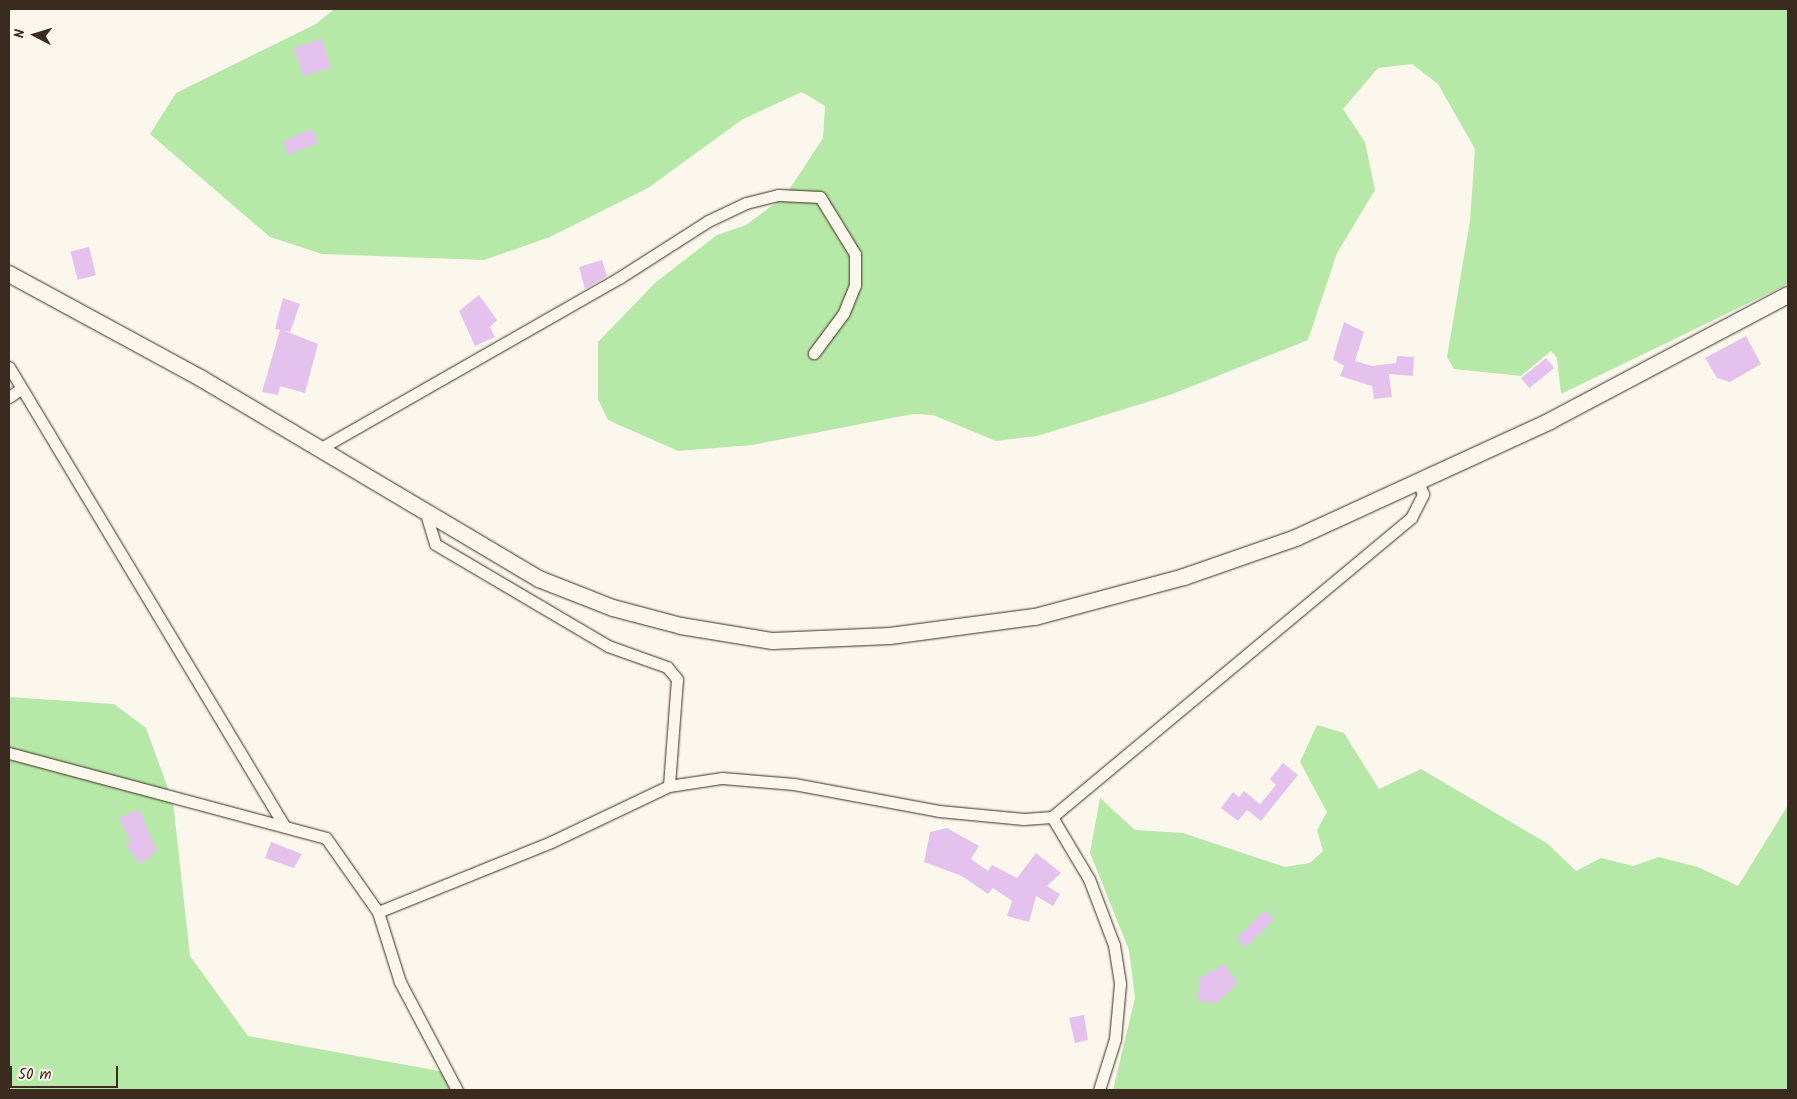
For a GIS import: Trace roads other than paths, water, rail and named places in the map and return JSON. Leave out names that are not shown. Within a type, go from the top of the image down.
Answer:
[{"type":"street","points":[[321,448],[620,278],[708,221],[746,203],[778,195],[820,197],[855,254],[855,285],[846,307],[814,353]]},
{"type":"street","points":[[9,274],[321,448],[426,514],[540,579],[613,608],[749,639],[819,641],[958,628],[1095,604],[1296,538],[1417,480],[1550,421],[1788,295]]},
{"type":"street","points":[[9,367],[286,827]]},
{"type":"street","points":[[9,397],[21,389]]},
{"type":"street","points":[[378,912],[551,842],[669,786],[722,778],[794,784],[938,811],[1024,820],[1052,817],[1410,518],[1423,494],[1417,480]]},
{"type":"street","points":[[426,514],[435,544],[608,646],[667,667],[677,679],[669,786]]},
{"type":"street","points":[[9,753],[286,827],[334,844],[370,906],[378,912],[400,982],[456,1090]]},
{"type":"street","points":[[1052,817],[1089,879],[1114,946],[1120,984],[1115,1039],[1099,1090]]}]
